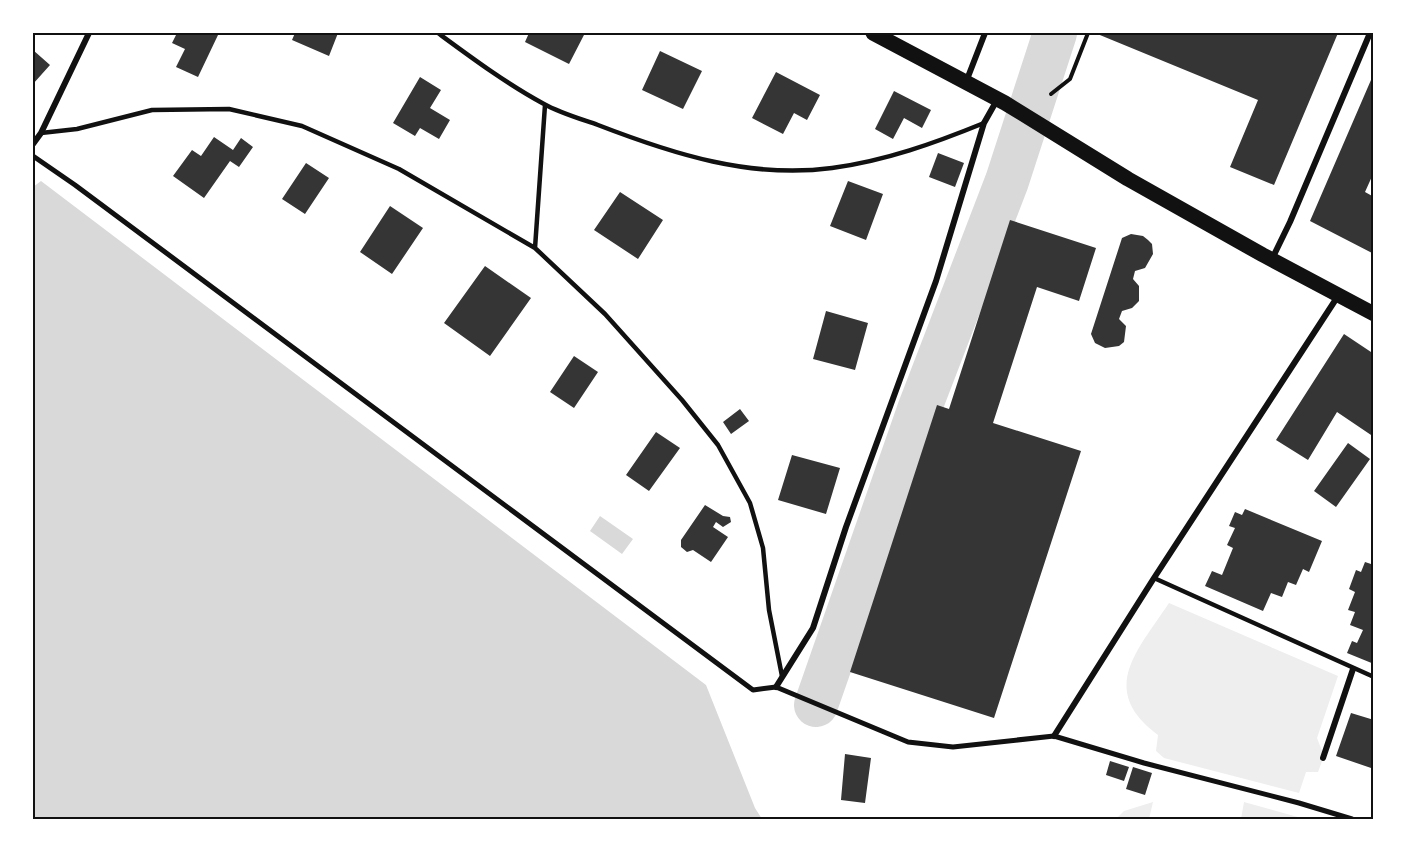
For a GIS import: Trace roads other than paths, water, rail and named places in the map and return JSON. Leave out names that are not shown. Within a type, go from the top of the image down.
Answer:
[{"type":"main road","points":[[873,33],[1001,101],[1128,179],[1374,314]]},
{"type":"street","points":[[33,144],[41,134],[89,33]]},
{"type":"street","points":[[966,82],[985,33]]},
{"type":"street","points":[[1272,260],[1370,33]]},
{"type":"street","points":[[776,687],[813,628],[846,527],[936,281],[984,123],[1001,101]]},
{"type":"street","points":[[33,156],[94,199],[753,690],[776,687],[785,690],[908,742],[953,747],[1054,736],[1144,763],[1352,819]]},
{"type":"street","points":[[1054,736],[1339,295]]},
{"type":"street","points":[[1323,758],[1353,669]]},
{"type":"lane","points":[[438,33],[545,105],[638,141],[702,160],[770,171],[831,168],[893,156],[984,123]]},
{"type":"lane","points":[[535,248],[545,105]]},
{"type":"lane","points":[[41,134],[77,129],[152,110],[229,109],[239,111],[302,126],[399,170],[535,248],[605,314],[682,400],[718,445],[750,503],[763,548],[768,610],[782,676]]},
{"type":"lane","points":[[1154,578],[1374,677]]},
{"type":"waterway","points":[[816,705],[919,410],[1007,181],[1055,33]]}]
